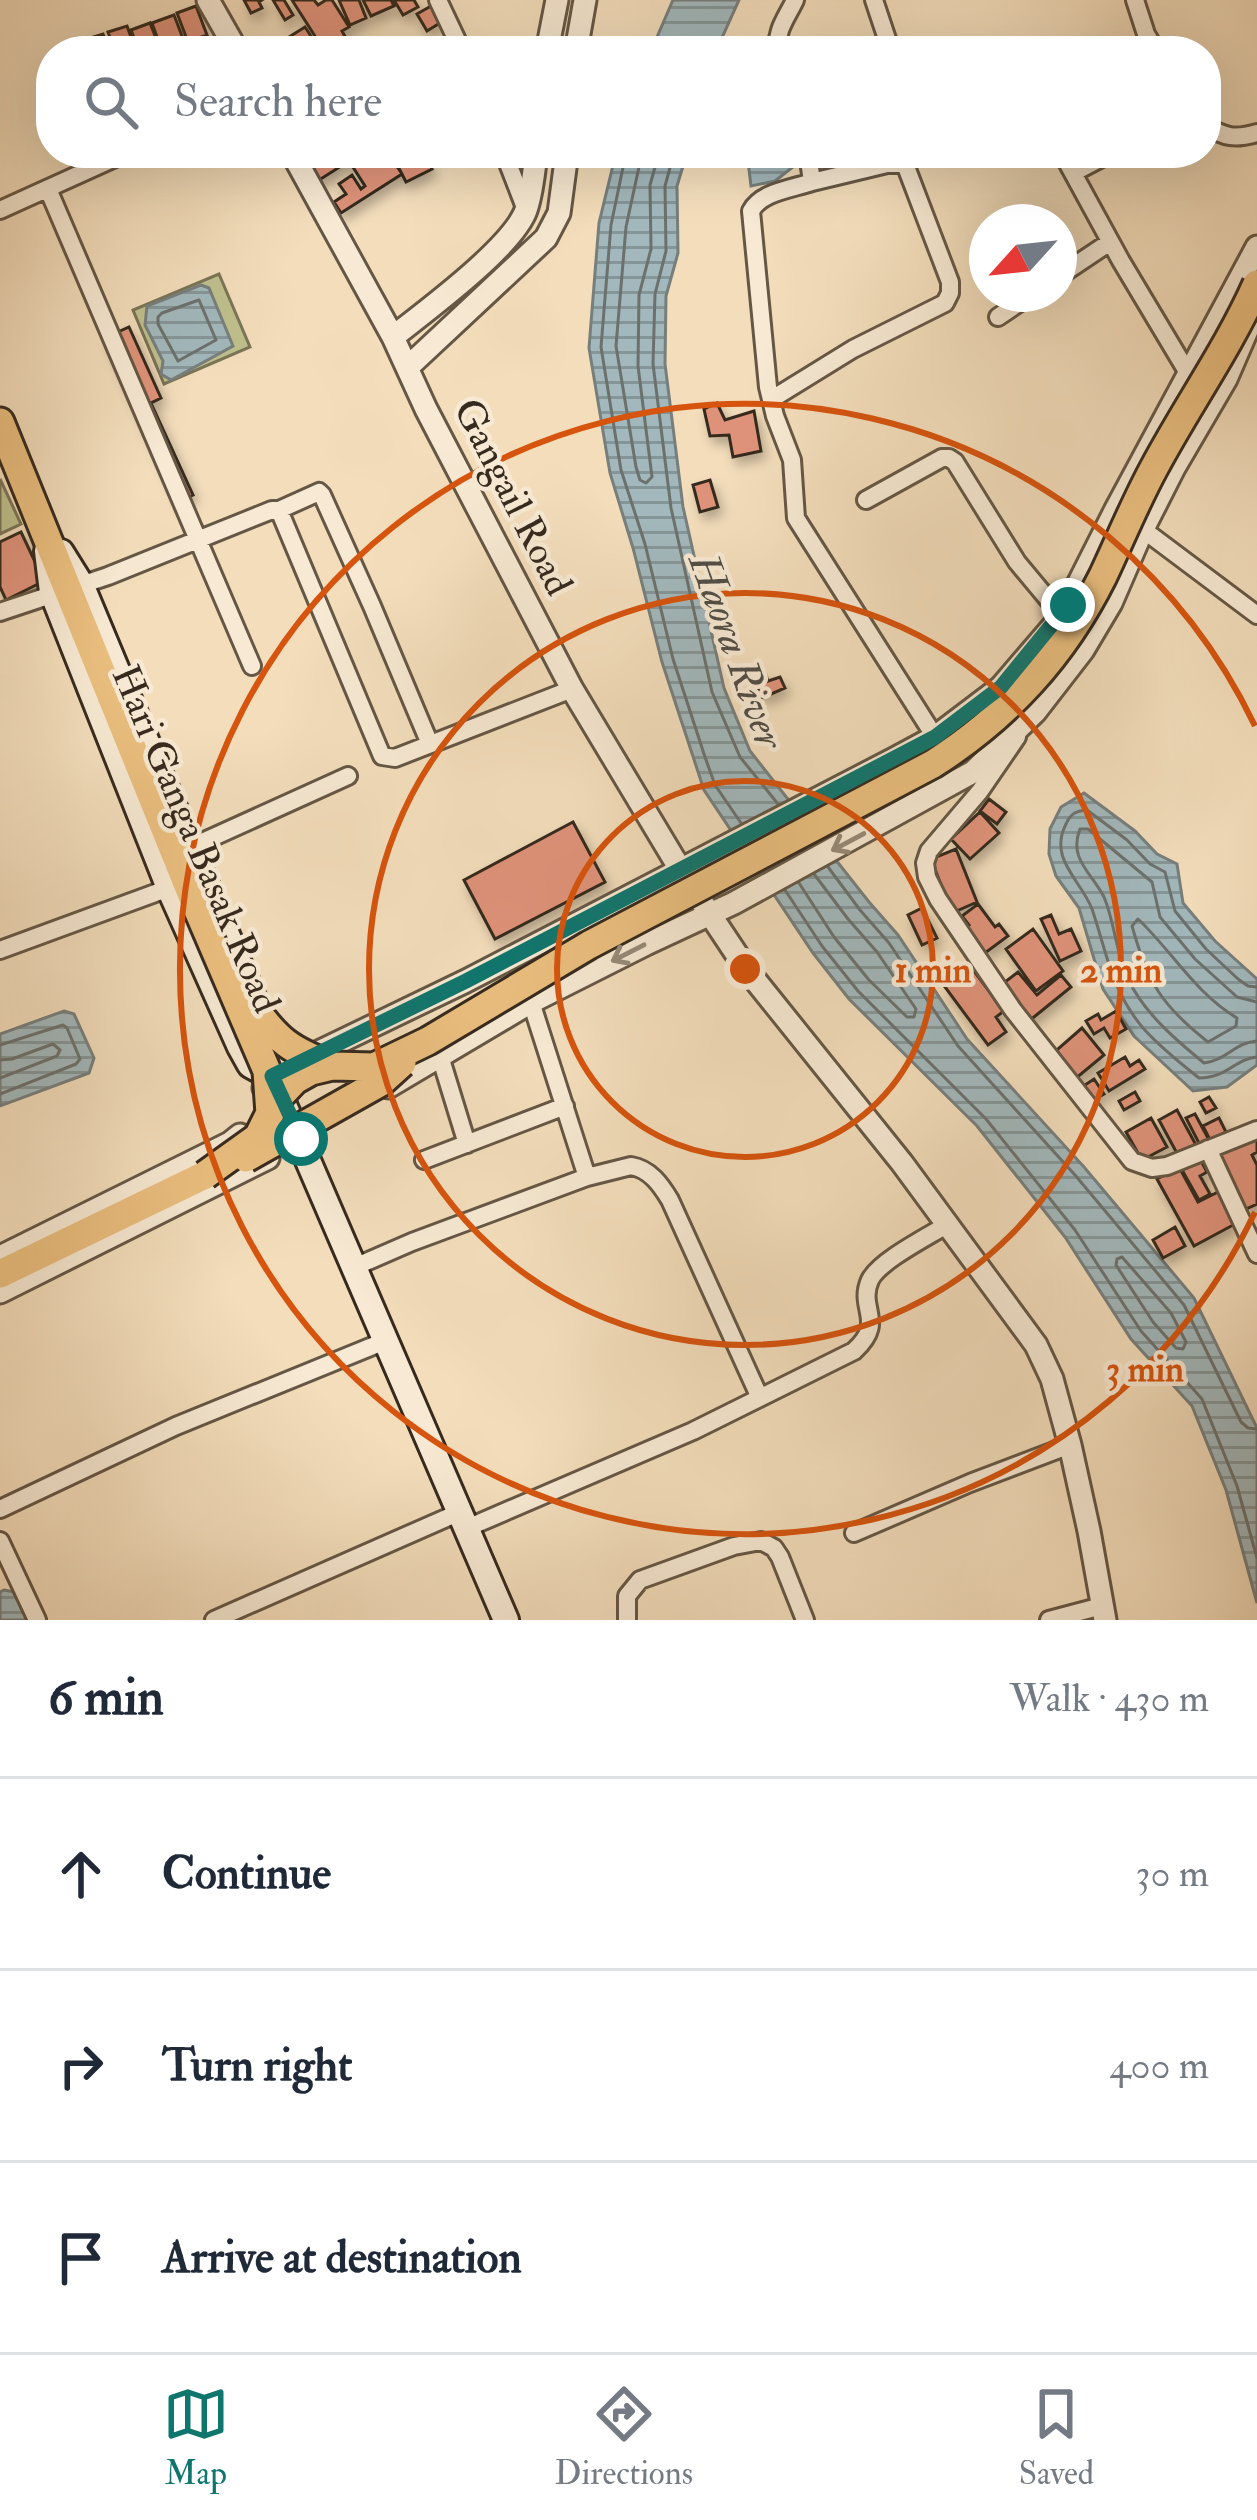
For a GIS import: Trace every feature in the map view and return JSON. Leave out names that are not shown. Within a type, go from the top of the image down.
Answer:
[{"type":"main road","points":[[0,1274],[250,1155],[381,1082],[589,945],[933,764],[1008,709],[1049,664],[1085,610],[1152,472],[1228,344],[1257,284]]},
{"type":"main road","points":[[0,422],[267,1071],[270,1114]]},
{"type":"main road","name":"Hari Ganga Basak Road","points":[[67,588],[189,848],[276,1052],[272,1076],[250,1065],[240,1047],[169,888],[67,588]]},
{"type":"main road","points":[[197,908],[275,1037],[332,1066]]},
{"type":"main road","points":[[206,1174],[258,1137],[277,1099],[311,1071],[332,1066],[374,1067],[434,1048]]},
{"type":"main road","points":[[272,1076],[506,1620]]},
{"type":"street","points":[[208,0],[228,36]]},
{"type":"street","points":[[438,0],[455,36]]},
{"type":"street","points":[[550,36],[557,0]]},
{"type":"street","points":[[579,36],[585,0]]},
{"type":"street","points":[[779,36],[795,0]]},
{"type":"street","points":[[874,0],[886,36]]},
{"type":"street","points":[[1135,0],[1147,36]]},
{"type":"street","points":[[1221,134],[1234,138],[1257,133]]},
{"type":"street","points":[[0,210],[94,168]]},
{"type":"street","name":"Gangail Road","points":[[300,168],[393,337],[572,688],[680,869],[747,970],[948,1224],[1036,1345],[1052,1379],[1070,1445],[1104,1616]]},
{"type":"street","points":[[510,168],[526,210]]},
{"type":"street","points":[[393,337],[482,263],[520,222],[533,168]]},
{"type":"street","points":[[408,367],[546,238],[559,213],[565,168]]},
{"type":"street","points":[[810,168],[812,182]]},
{"type":"street","points":[[864,168],[766,196],[751,212],[763,346],[780,432],[792,460],[796,518],[935,737]]},
{"type":"street","points":[[772,400],[853,349],[948,299],[950,282],[908,168]]},
{"type":"street","points":[[1070,168],[1188,373]]},
{"type":"street","points":[[1073,173],[1082,168]]},
{"type":"street","points":[[48,189],[251,666]]},
{"type":"street","points":[[1077,264],[1110,242]]},
{"type":"street","points":[[0,1257],[230,1144],[253,1123],[268,1076],[466,981],[894,759],[935,737],[1001,687],[1062,616],[1257,247]]},
{"type":"street","points":[[1257,305],[1226,379],[1143,529],[1111,603],[1083,650],[980,791],[928,851],[926,863],[927,878],[938,899],[1013,1010],[1132,1160],[1143,1166],[1167,1166],[1257,1130]]},
{"type":"street","points":[[998,317],[1006,312]]},
{"type":"street","points":[[866,500],[942,458],[955,461],[1017,562],[1062,616]]},
{"type":"street","points":[[0,612],[197,542],[320,492],[430,744]]},
{"type":"street","points":[[279,510],[382,756],[395,758],[572,688]]},
{"type":"street","points":[[1115,511],[1257,615]]},
{"type":"street","points":[[0,1292],[253,1166],[434,1048],[734,903],[951,787],[1035,712]]},
{"type":"street","points":[[189,848],[348,776]]},
{"type":"street","points":[[0,950],[169,888]]},
{"type":"street","points":[[531,1002],[587,1177]]},
{"type":"street","points":[[434,1048],[467,1144]]},
{"type":"street","points":[[424,1160],[565,1106]]},
{"type":"street","points":[[1208,1149],[1257,1254]]},
{"type":"street","points":[[352,1268],[587,1177],[631,1166],[644,1170],[661,1185],[682,1224],[760,1398]]},
{"type":"street","points":[[214,1620],[464,1520],[618,1465],[854,1351],[871,1329],[868,1289],[873,1275],[948,1224]]},
{"type":"street","points":[[0,1509],[176,1426],[386,1341]]},
{"type":"street","points":[[854,1533],[1070,1445]]},
{"type":"street","points":[[0,1541],[8,1578],[37,1620]]},
{"type":"street","points":[[627,1620],[627,1596],[640,1580],[761,1541],[780,1558],[805,1620]]},
{"type":"street","points":[[1049,1620],[1104,1616]]},
{"type":"green space","points":[[219,274],[250,347],[164,384],[133,310]]},
{"type":"green space","points":[[0,479],[21,524],[0,534]]},
{"type":"water","points":[[673,0],[739,0],[723,36],[657,36]]},
{"type":"water","points":[[612,168],[682,168],[677,186],[678,253],[666,296],[665,364],[683,507],[724,688],[750,751],[898,935],[967,1039],[1084,1167],[1194,1298],[1257,1428],[1257,1603],[1226,1490],[1192,1406],[1131,1339],[1065,1237],[977,1126],[849,999],[704,790],[662,662],[610,473],[589,348],[599,223]]},
{"type":"water","points":[[749,168],[792,168],[775,181],[751,186]]},
{"type":"water","points":[[201,285],[209,288],[233,346],[171,380],[161,374],[163,361],[145,325],[147,306]]},
{"type":"water","points":[[1084,793],[1157,854],[1177,864],[1183,903],[1257,979],[1257,1065],[1227,1087],[1193,1091],[1134,1036],[1103,989],[1079,908],[1056,876],[1049,854],[1050,829],[1061,807]]},
{"type":"water","points":[[64,1011],[74,1014],[94,1058],[89,1073],[0,1106],[0,1034]]},
{"type":"water","points":[[0,1592],[15,1592],[27,1620],[0,1620]]},
{"type":"building","points":[[244,0],[262,0],[262,8],[251,13]]},
{"type":"building","points":[[273,0],[284,0],[293,15],[285,20]]},
{"type":"building","points":[[292,0],[314,0],[318,5],[332,0],[349,27],[342,31],[345,36],[315,36]]},
{"type":"building","points":[[339,0],[359,0],[366,18],[350,25]]},
{"type":"building","points":[[363,0],[391,0],[394,6],[371,16]]},
{"type":"building","points":[[394,0],[414,0],[418,7],[403,15]]},
{"type":"building","points":[[196,6],[207,35],[186,36],[177,13]]},
{"type":"building","points":[[431,6],[440,23],[427,31],[417,14]]},
{"type":"building","points":[[174,15],[182,36],[157,36],[152,23]]},
{"type":"building","points":[[150,23],[155,36],[133,36],[131,30]]},
{"type":"building","points":[[127,26],[131,36],[109,36],[108,32]]},
{"type":"building","points":[[305,27],[311,36],[291,36]]},
{"type":"building","points":[[307,168],[338,168],[316,182]]},
{"type":"building","points":[[353,168],[398,168],[402,174],[341,213],[334,202],[346,194],[339,184],[352,175],[361,189],[365,186]]},
{"type":"building","points":[[399,168],[432,169],[406,182]]},
{"type":"building","points":[[129,327],[161,398],[151,403],[193,495],[179,501],[105,338]]},
{"type":"building","points":[[717,403],[725,420],[754,411],[761,451],[733,457],[729,435],[710,436],[704,409]]},
{"type":"building","points":[[710,480],[718,507],[700,512],[693,485]]},
{"type":"building","points":[[21,532],[44,581],[6,600],[0,587],[0,542]]},
{"type":"building","points":[[766,675],[768,681],[780,677],[785,688],[762,698],[755,680]]},
{"type":"building","points":[[989,799],[1006,812],[997,824],[980,811]]},
{"type":"building","points":[[980,812],[999,833],[970,859],[951,839]]},
{"type":"building","points":[[573,822],[605,882],[495,939],[464,880]]},
{"type":"building","points":[[956,849],[977,902],[952,913],[931,859]]},
{"type":"building","points":[[978,904],[1008,936],[985,953],[962,931],[969,925],[962,916]]},
{"type":"building","points":[[922,908],[937,938],[922,945],[908,915]]},
{"type":"building","points":[[1051,915],[1059,934],[1071,929],[1081,951],[1060,961],[1041,919]]},
{"type":"building","points":[[1033,929],[1063,971],[1036,991],[1006,949]]},
{"type":"building","points":[[971,967],[1004,1011],[996,1017],[1006,1032],[988,1045],[945,987]]},
{"type":"building","points":[[1018,972],[1037,995],[1061,975],[1071,987],[1029,1021],[1001,985]]},
{"type":"building","points":[[1116,1011],[1126,1029],[1110,1038],[1104,1028],[1094,1034],[1086,1021],[1098,1014],[1101,1020]]},
{"type":"building","points":[[1082,1028],[1104,1055],[1075,1079],[1051,1055]]},
{"type":"building","points":[[1125,1057],[1130,1066],[1139,1060],[1145,1069],[1109,1091],[1098,1073]]},
{"type":"building","points":[[1094,1079],[1104,1094],[1091,1102],[1082,1087]]},
{"type":"building","points":[[1135,1092],[1140,1101],[1124,1110],[1119,1101]]},
{"type":"building","points":[[1209,1097],[1216,1108],[1206,1113],[1200,1102]]},
{"type":"building","points":[[1177,1110],[1197,1147],[1179,1157],[1159,1120]]},
{"type":"building","points":[[1195,1114],[1209,1140],[1200,1145],[1186,1118]]},
{"type":"building","points":[[1151,1118],[1167,1147],[1142,1160],[1126,1132]]},
{"type":"building","points":[[1219,1118],[1226,1132],[1210,1140],[1203,1126]]},
{"type":"building","points":[[1257,1135],[1257,1152],[1252,1155],[1257,1165],[1257,1204],[1246,1209],[1217,1149]]},
{"type":"building","points":[[1200,1159],[1207,1172],[1200,1176],[1210,1194],[1199,1200],[1182,1170]]},
{"type":"building","points":[[1179,1167],[1198,1202],[1218,1192],[1235,1224],[1194,1246],[1157,1179]]},
{"type":"building","points":[[1175,1227],[1185,1246],[1163,1258],[1153,1240]]},
{"type":"route","points":[[301,1139],[272,1076],[466,981],[935,737],[1001,687],[1068,605]]},
{"type":"water label","name":"Haora River","points":[[736,651]]}]
